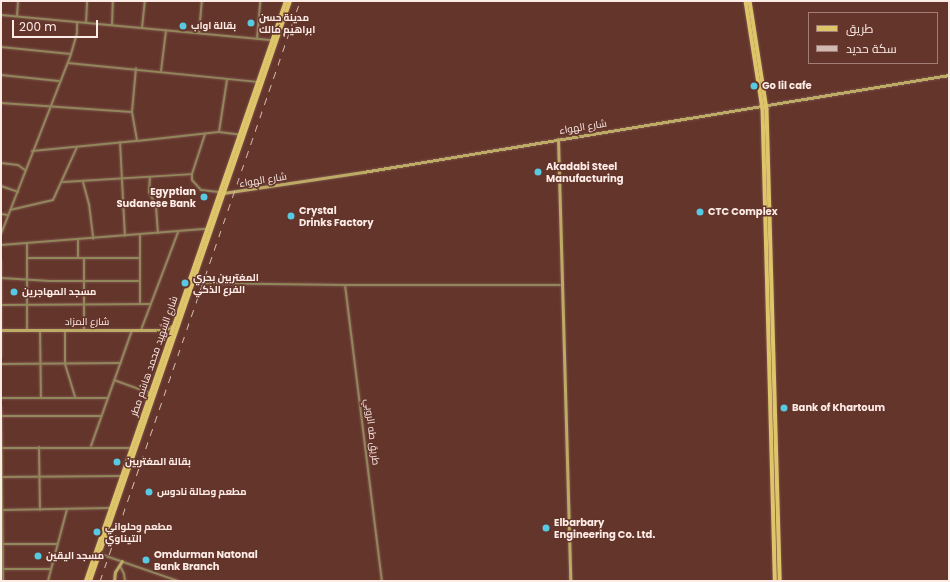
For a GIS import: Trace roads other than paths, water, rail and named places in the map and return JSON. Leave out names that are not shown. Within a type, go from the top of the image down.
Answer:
[{"type":"main road","name":"شارع الشهيد محمد هاشم مطر","points":[[86,581],[109,508],[149,393],[192,282],[221,192],[274,41],[286,1]]},
{"type":"main road","name":"شارع الشهيد محمد هاشم مطر","points":[[241,134],[257,82],[290,1]]},
{"type":"main road","points":[[746,1],[764,106],[775,581]]},
{"type":"main road","points":[[750,1],[764,106],[780,581]]},
{"type":"main road","name":"شارع الشهيد محمد هاشم مطر","points":[[90,581],[164,356],[172,326],[206,229],[221,192]]},
{"type":"street","points":[[17,16],[18,1]]},
{"type":"street","points":[[86,23],[87,1]]},
{"type":"street","points":[[112,25],[113,1]]},
{"type":"street","points":[[142,28],[145,1]]},
{"type":"street","points":[[199,33],[202,1]]},
{"type":"street","points":[[257,39],[260,1]]},
{"type":"street","points":[[1,15],[274,41]]},
{"type":"street","points":[[1,234],[49,107],[68,63],[77,33],[77,22]]},
{"type":"street","points":[[162,71],[166,30]]},
{"type":"street","points":[[1,47],[71,54]]},
{"type":"street","points":[[68,63],[136,68],[257,82]]},
{"type":"street","points":[[136,68],[132,112],[137,141]]},
{"type":"street","points":[[1,75],[60,81]]},
{"type":"street","name":"شارع الهواء","points":[[221,192],[764,106],[949,75]]},
{"type":"street","points":[[219,132],[227,79]]},
{"type":"street","points":[[1,103],[132,112]]},
{"type":"street","points":[[32,151],[219,132],[241,134]]},
{"type":"street","points":[[204,134],[192,174],[192,180],[201,190],[221,192]]},
{"type":"street","points":[[558,139],[560,285],[570,581]]},
{"type":"street","points":[[120,141],[126,236]]},
{"type":"street","points":[[10,210],[53,200],[63,182],[77,147]]},
{"type":"street","points":[[1,163],[18,165],[25,170]]},
{"type":"street","points":[[63,182],[83,182],[192,174]]},
{"type":"street","points":[[150,177],[149,192],[156,206],[158,234]]},
{"type":"street","points":[[83,182],[89,204],[93,239]]},
{"type":"street","points":[[1,186],[18,192]]},
{"type":"street","points":[[1,214],[8,215]]},
{"type":"street","points":[[1,245],[158,234],[206,229]]},
{"type":"street","points":[[141,330],[178,232]]},
{"type":"street","points":[[140,235],[140,304]]},
{"type":"street","points":[[78,240],[78,258]]},
{"type":"street","points":[[27,243],[27,330]]},
{"type":"street","points":[[27,258],[140,258]]},
{"type":"street","points":[[84,258],[84,330]]},
{"type":"street","points":[[1,261],[1,357]]},
{"type":"street","points":[[1,278],[27,280],[140,281]]},
{"type":"street","points":[[192,282],[344,285],[560,285]]},
{"type":"street","name":"طريق طه الروبي","points":[[344,285],[382,581]]},
{"type":"street","points":[[1,305],[151,304]]},
{"type":"street","name":"شارع المزاد","points":[[1,330],[166,330],[172,326]]},
{"type":"street","points":[[40,330],[41,398]]},
{"type":"street","points":[[65,330],[65,364],[75,397]]},
{"type":"street","points":[[91,446],[132,330]]},
{"type":"street","points":[[1,364],[120,363]]},
{"type":"street","points":[[114,380],[149,393]]},
{"type":"street","points":[[1,398],[107,398]]},
{"type":"street","points":[[1,407],[1,537],[3,544],[3,581]]},
{"type":"street","points":[[2,416],[101,416]]},
{"type":"street","points":[[2,448],[91,446],[130,448]]},
{"type":"street","points":[[39,447],[40,510]]},
{"type":"street","points":[[2,478],[121,476]]},
{"type":"street","points":[[2,510],[109,508]]},
{"type":"street","points":[[48,581],[67,509]]},
{"type":"street","points":[[3,544],[57,544]]},
{"type":"street","points":[[99,553],[178,581]]},
{"type":"street","points":[[114,581],[115,572],[122,561]]},
{"type":"street","points":[[120,566],[124,574],[124,581]]},
{"type":"street","points":[[3,569],[50,569]]},
{"type":"railway","points":[[100,581],[300,1]]},
{"type":"place","name":"مدينة حسن ابراهيم مالك","points":[[251,23]]},
{"type":"place","name":"بقالة اواب","points":[[183,26]]},
{"type":"place","name":"Go lil cafe","points":[[754,86]]},
{"type":"place","name":"Akadabi Steel Manufacturing","points":[[538,172]]},
{"type":"place","name":"Egyptian Sudanese Bank","points":[[204,197]]},
{"type":"place","name":"CTC Complex","points":[[700,212]]},
{"type":"place","name":"Crystal Drinks Factory","points":[[291,216]]},
{"type":"place","name":"المغتربين بحري الفرع الذكي","points":[[185,283]]},
{"type":"place","name":"مسجد المهاجرين","points":[[14,292]]},
{"type":"place","name":"Bank of Khartoum","points":[[784,408]]},
{"type":"place","name":"بقالة المغتربين","points":[[117,462]]},
{"type":"place","name":"مطعم وصالة نادوس","points":[[149,492]]},
{"type":"place","name":"Elbarbary Engineering Co. Ltd.","points":[[546,528]]},
{"type":"place","name":"مطعم وحلواني التيناوي","points":[[97,532]]},
{"type":"place","name":"مسجد اليقين","points":[[38,556]]},
{"type":"place","name":"Omdurman Natonal Bank Branch","points":[[146,560]]}]
